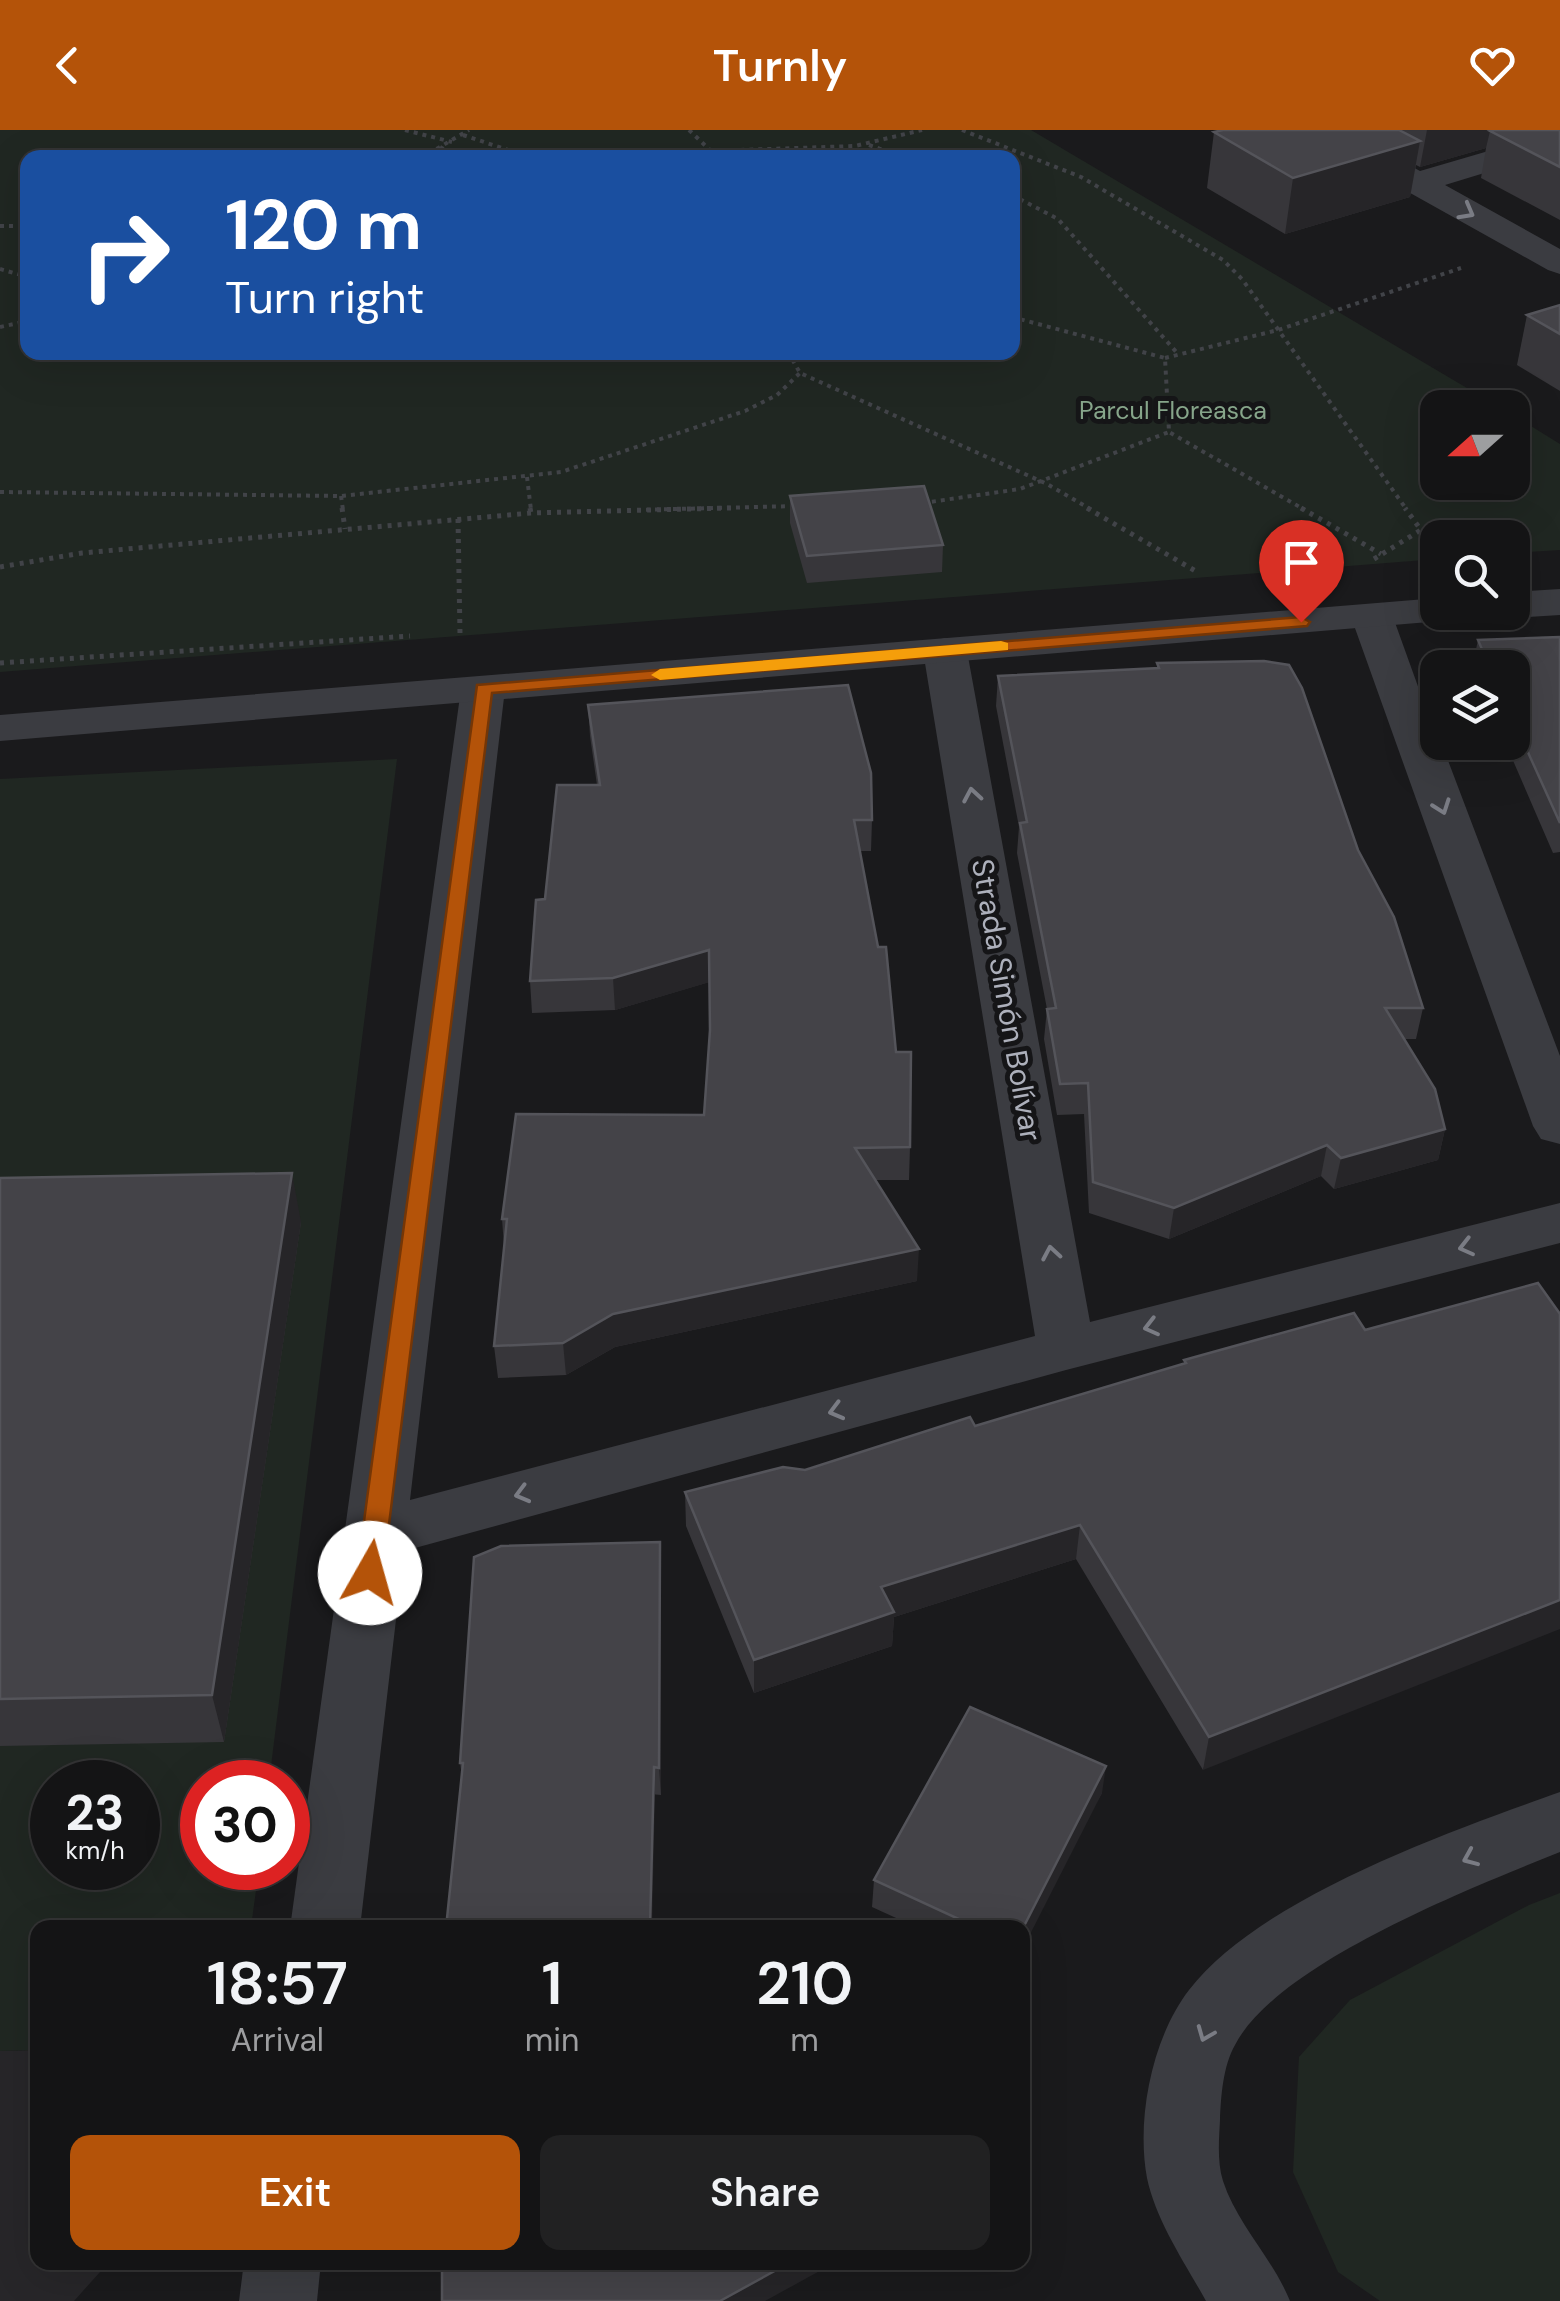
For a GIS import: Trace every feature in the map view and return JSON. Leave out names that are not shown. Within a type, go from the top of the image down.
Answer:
[{"type":"street","points":[[1321,130],[1560,264]]},
{"type":"street","points":[[1416,183],[1560,140]]},
{"type":"street","points":[[1530,604],[1560,602]]},
{"type":"street","points":[[0,728],[1420,613]]},
{"type":"street","points":[[1372,616],[1560,1126]]},
{"type":"street","name":"Strada Simón Bolívar","points":[[946,651],[1066,1349]]},
{"type":"street","points":[[326,1920],[483,688]]},
{"type":"street","points":[[375,1534],[1066,1349],[1560,1223]]},
{"type":"street","points":[[1235,2296],[1185,2180],[1182,2090],[1213,2014],[1256,1970],[1310,1934],[1460,1862],[1560,1821]]},
{"type":"street","points":[[278,2301],[282,2270]]},
{"type":"path","points":[[404,130],[452,142]]},
{"type":"path","points":[[436,150],[469,130]]},
{"type":"path","points":[[689,130],[709,150]]},
{"type":"path","points":[[750,150],[868,144],[922,130]]},
{"type":"path","points":[[962,130],[1012,150]]},
{"type":"path","points":[[463,135],[508,150]]},
{"type":"path","points":[[868,144],[884,150]]},
{"type":"path","points":[[440,148],[444,150]]},
{"type":"path","points":[[1020,153],[1081,178],[1223,260],[1422,530],[1382,555],[1169,432]]},
{"type":"path","points":[[1020,199],[1058,219],[1179,355]]},
{"type":"path","points":[[1020,320],[1166,358],[1278,330],[1528,246]]},
{"type":"path","points":[[1166,358],[1169,432]]},
{"type":"path","points":[[793,360],[800,373],[1047,484],[1199,573]]},
{"type":"path","points":[[0,492],[341,496],[526,478],[561,472],[745,410],[776,395],[800,373]]},
{"type":"path","points":[[920,503],[974,500],[1047,484],[1169,432]]},
{"type":"path","points":[[526,478],[531,513]]},
{"type":"path","points":[[341,496],[345,529]]},
{"type":"path","points":[[0,567],[82,554],[531,513],[803,506]]},
{"type":"path","points":[[458,519],[460,634]]},
{"type":"shaded area","points":[[30,2050],[30,2270],[102,2270],[74,2301],[0,2301],[0,2051]]},
{"type":"green space","name":"Parcul Floreasca","points":[[0,130],[1031,130],[1470,390],[1420,390],[1420,500],[1530,500],[1530,425],[1560,444],[1560,550],[1530,552],[1530,520],[1420,520],[1420,560],[0,672]]},
{"type":"green space","points":[[397,759],[272,1760],[180,1760],[180,1890],[256,1890],[252,1920],[30,1920],[30,2050],[0,2051],[0,779]]},
{"type":"green space","points":[[1560,1893],[1560,2301],[1380,2301],[1338,2272],[1293,2172],[1299,2057],[1350,2000],[1529,1905]]},
{"type":"building","points":[[1399,130],[1420,141],[1293,178],[1214,132]]},
{"type":"building","points":[[1560,130],[1560,167],[1490,131]]},
{"type":"building","points":[[1560,305],[1560,334],[1527,315]]},
{"type":"building","points":[[924,486],[943,545],[807,556],[790,496]]},
{"type":"building","points":[[1560,637],[1560,823],[1530,757],[1530,650],[1482,650],[1478,640]]},
{"type":"building","points":[[1264,661],[1289,665],[1302,688],[1358,850],[1394,917],[1423,1008],[1385,1008],[1435,1089],[1445,1129],[1341,1158],[1327,1145],[1174,1208],[1093,1182],[1088,1083],[1060,1084],[1047,1009],[1056,1008],[1020,823],[1027,822],[998,676],[1159,668],[1157,663]]},
{"type":"building","points":[[848,685],[871,773],[872,820],[854,820],[878,947],[886,947],[896,1052],[911,1052],[910,1147],[855,1148],[919,1249],[613,1314],[563,1343],[494,1346],[507,1219],[502,1219],[516,1114],[704,1115],[710,1030],[709,950],[613,978],[530,981],[536,900],[545,899],[557,785],[600,785],[588,705]]},
{"type":"building","points":[[292,1173],[212,1695],[0,1699],[0,1178]]},
{"type":"building","points":[[1538,1283],[1560,1314],[1560,1600],[1209,1737],[1080,1525],[881,1587],[894,1612],[754,1660],[685,1492],[783,1467],[805,1470],[970,1417],[975,1426],[1186,1363],[1184,1360],[1354,1313],[1365,1330]]},
{"type":"building","points":[[660,1542],[659,1768],[654,1767],[650,1920],[447,1920],[463,1763],[474,1557],[501,1546]]},
{"type":"building","points":[[970,1707],[1106,1766],[1027,1920],[961,1920],[874,1880]]},
{"type":"building","points":[[442,2270],[776,2270],[720,2301],[442,2301]]},
{"type":"slow traffic","points":[[660,675],[1001,647]]},
{"type":"route","points":[[370,1573],[483,688],[1301,622]]}]
